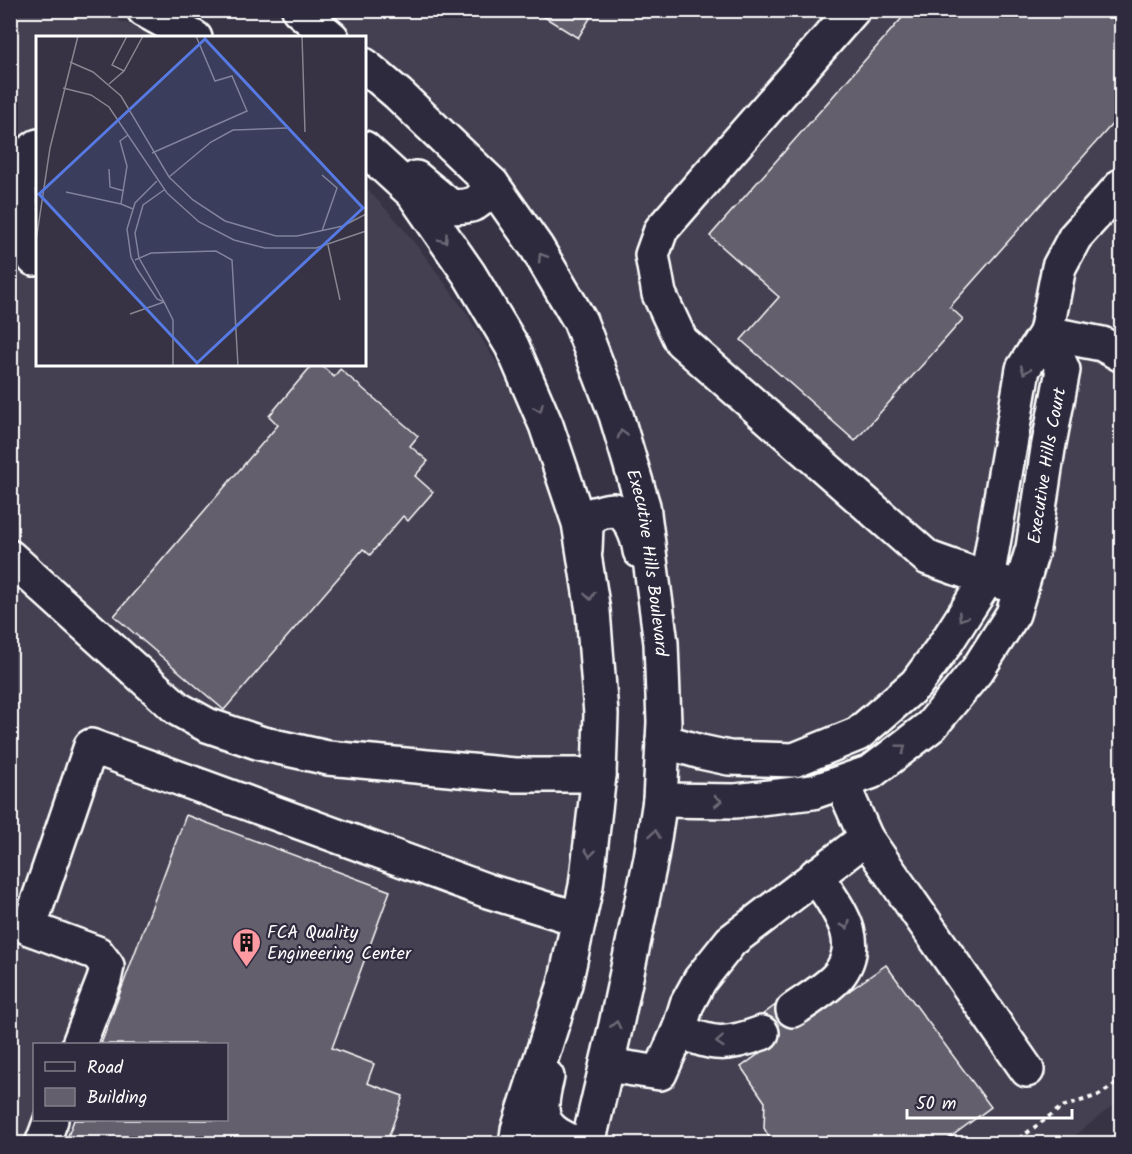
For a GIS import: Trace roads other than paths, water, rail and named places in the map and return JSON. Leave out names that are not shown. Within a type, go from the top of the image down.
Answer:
[{"type":"street","points":[[144,10],[191,36]]},
{"type":"street","points":[[298,10],[330,36]]},
{"type":"street","points":[[853,10],[661,230],[652,255],[659,294],[681,341],[928,558],[987,579],[1021,587]]},
{"type":"street","name":"Executive Hills Boulevard","points":[[366,67],[398,94],[492,184],[537,248],[580,321],[616,415],[643,506],[661,643],[663,731],[660,800],[651,858],[588,1143]]},
{"type":"street","points":[[366,139],[382,149],[451,207],[471,206],[482,198],[492,184]]},
{"type":"street","points":[[34,259],[19,192],[19,174],[22,160],[36,148]]},
{"type":"street","points":[[366,150],[413,193],[469,274],[512,346],[546,425],[579,523],[593,611],[601,714],[598,775],[586,886],[540,1103],[546,1124],[560,1137],[578,1143]]},
{"type":"street","points":[[584,555],[586,526],[594,514],[614,510],[627,516],[639,544],[644,576],[647,637],[663,731],[700,752],[729,758],[794,760],[858,734],[916,684],[944,646],[987,579],[1023,369],[1046,333],[1059,267],[1074,237],[1122,185]]},
{"type":"street","points":[[1046,333],[1102,344],[1122,354]]},
{"type":"street","name":"Executive Hills Court","points":[[660,800],[735,801],[813,792],[871,772],[931,726],[978,669],[1013,614],[1033,548],[1047,449],[1063,370],[1046,333]]},
{"type":"street","points":[[10,557],[178,710],[207,725],[284,749],[328,758],[515,775],[598,775]]},
{"type":"street","points":[[79,1043],[104,980],[107,966],[97,953],[29,928],[91,746],[488,891],[579,919]]},
{"type":"street","points":[[842,783],[866,838],[1027,1070]]},
{"type":"street","points":[[606,1065],[660,1073],[679,1030],[687,1004],[717,956],[731,941],[866,838]]},
{"type":"street","points":[[793,1010],[838,976],[848,958],[852,939],[844,920],[816,875]]},
{"type":"street","points":[[516,1143],[518,1130],[565,984]]},
{"type":"street","points":[[679,1030],[703,1041],[717,1044],[762,1033]]},
{"type":"street","points":[[42,1143],[50,1121]]},
{"type":"place","name":"FCA Quality Engineering Center","points":[[246,968]]}]
